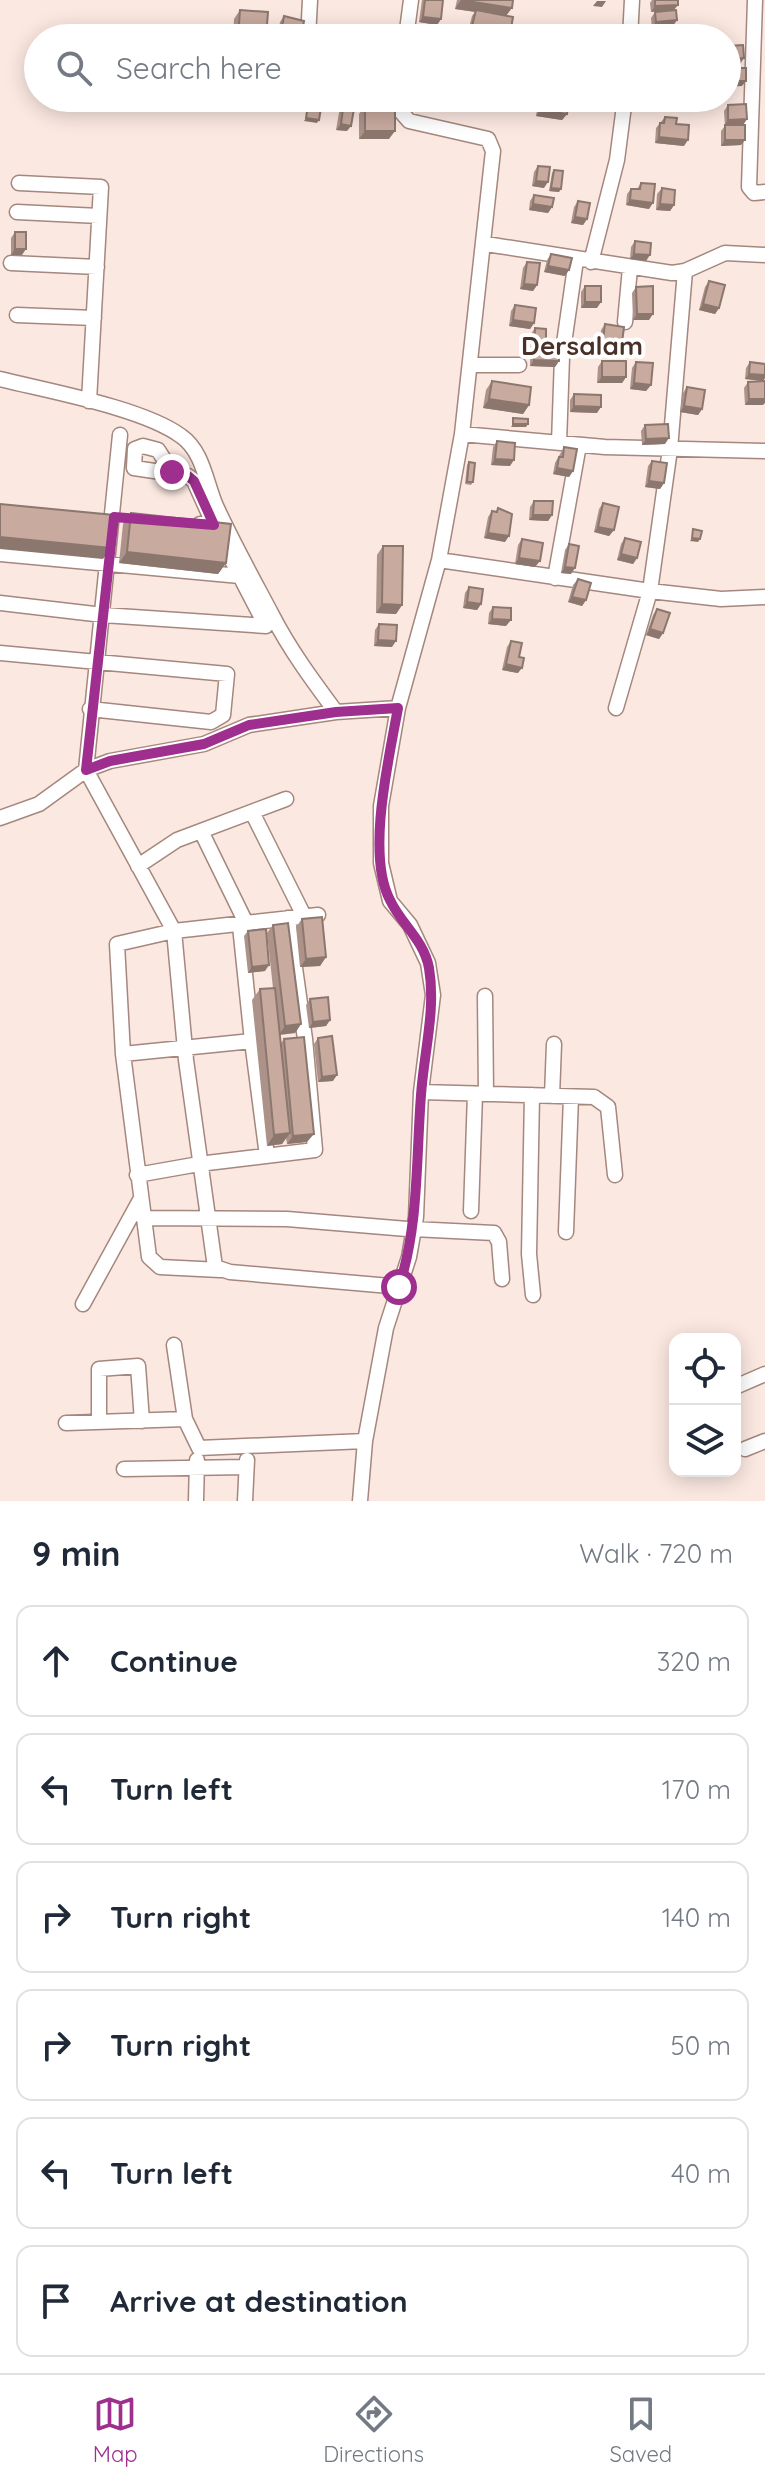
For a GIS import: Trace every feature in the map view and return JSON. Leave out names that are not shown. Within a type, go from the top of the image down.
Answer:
[{"type":"street","points":[[309,24],[310,0]]},
{"type":"street","points":[[408,24],[411,0]]},
{"type":"street","points":[[631,24],[632,0]]},
{"type":"street","points":[[755,0],[759,60],[758,129],[749,190],[765,192]]},
{"type":"street","points":[[352,1501],[360,1501],[365,1441],[386,1328],[410,1229],[421,1092],[433,995],[428,963],[410,925],[390,901],[381,863],[381,806],[398,708],[439,560],[462,434],[486,244],[493,151],[488,139],[409,121],[403,112]]},
{"type":"street","points":[[591,262],[617,160],[623,112]]},
{"type":"street","points":[[19,183],[101,187],[89,401]]},
{"type":"street","points":[[17,212],[99,216]]},
{"type":"street","points":[[486,244],[630,268],[685,271],[725,253],[765,255]]},
{"type":"street","points":[[559,443],[562,357],[576,260]]},
{"type":"street","points":[[11,263],[97,267]]},
{"type":"street","points":[[625,322],[630,268]]},
{"type":"street","points":[[616,708],[650,591],[670,449],[685,271]]},
{"type":"street","points":[[17,315],[94,318]]},
{"type":"street","points":[[470,365],[519,365]]},
{"type":"street","points":[[0,379],[89,401],[169,428],[184,438],[198,456],[216,504],[273,619],[310,678],[336,712]]},
{"type":"street","points":[[462,434],[579,445],[765,451]]},
{"type":"street","points":[[120,435],[86,770],[174,931],[199,1164],[215,1267],[220,1270]]},
{"type":"street","points":[[555,578],[579,445]]},
{"type":"street","points":[[0,603],[264,628],[263,617],[194,481],[172,472]]},
{"type":"street","points":[[185,523],[214,525]]},
{"type":"street","points":[[0,554],[240,576]]},
{"type":"street","points":[[439,560],[650,591],[721,599],[765,597]]},
{"type":"street","points":[[0,653],[227,674],[223,715],[211,722],[90,709]]},
{"type":"street","points":[[0,818],[39,804],[86,770],[110,761],[204,744],[249,725],[336,712],[398,708]]},
{"type":"street","points":[[138,866],[177,840],[286,799]]},
{"type":"street","points":[[252,812],[311,916],[244,926],[174,931],[117,944],[123,1054],[149,1257],[160,1267],[390,1286]]},
{"type":"street","points":[[201,831],[244,926],[252,1041],[267,1156]]},
{"type":"street","points":[[137,1175],[315,1150],[305,1039],[288,918]]},
{"type":"street","points":[[471,1211],[485,996]]},
{"type":"street","points":[[123,1054],[252,1041]]},
{"type":"street","points":[[552,1096],[554,1044]]},
{"type":"street","points":[[421,1092],[594,1097],[608,1107],[615,1175]]},
{"type":"street","points":[[532,1095],[529,1254],[533,1295]]},
{"type":"street","points":[[566,1232],[571,1097]]},
{"type":"street","points":[[83,1304],[140,1200]]},
{"type":"street","points":[[143,1218],[287,1219],[494,1233],[499,1242],[502,1279]]},
{"type":"street","points":[[174,1345],[185,1419],[199,1448],[196,1501]]},
{"type":"street","points":[[99,1422],[99,1369],[138,1366],[142,1421]]},
{"type":"street","points":[[741,1384],[765,1374]]},
{"type":"street","points":[[66,1423],[185,1419]]},
{"type":"street","points":[[199,1448],[365,1441]]},
{"type":"street","points":[[745,1449],[765,1441]]},
{"type":"street","points":[[245,1501],[249,1448]]},
{"type":"street","points":[[124,1469],[246,1467]]},
{"type":"building","points":[[425,0],[443,0],[441,19],[423,17]]},
{"type":"building","points":[[461,0],[513,0],[512,8]]},
{"type":"building","points":[[655,0],[678,0],[678,5],[655,6]]},
{"type":"building","points":[[240,10],[268,12],[267,24],[239,24]]},
{"type":"building","points":[[476,10],[513,17],[512,24],[472,24]]},
{"type":"building","points":[[676,10],[677,20],[656,22],[655,12]]},
{"type":"building","points":[[284,16],[304,21],[303,24],[282,24]]},
{"type":"building","points":[[741,68],[746,68],[746,81],[741,81]]},
{"type":"building","points":[[741,104],[746,104],[747,119],[728,120],[728,112],[741,112]]},
{"type":"building","points":[[307,112],[320,112],[319,120],[306,118]]},
{"type":"building","points":[[343,112],[353,112],[351,126],[341,124]]},
{"type":"building","points":[[365,112],[395,112],[395,131],[365,131]]},
{"type":"building","points":[[665,117],[677,118],[676,124],[689,125],[688,140],[659,137],[660,123],[664,123]]},
{"type":"building","points":[[725,125],[745,125],[745,140],[725,140]]},
{"type":"building","points":[[538,166],[550,167],[548,182],[536,181]]},
{"type":"building","points":[[554,170],[563,171],[561,189],[551,188]]},
{"type":"building","points":[[641,183],[655,184],[653,203],[630,200],[631,189],[640,189]]},
{"type":"building","points":[[662,188],[675,190],[674,205],[660,204]]},
{"type":"building","points":[[534,195],[554,198],[552,207],[533,204]]},
{"type":"building","points":[[578,201],[590,203],[587,219],[575,217]]},
{"type":"building","points":[[15,232],[26,232],[26,249],[15,249]]},
{"type":"building","points":[[635,241],[651,243],[650,255],[634,254]]},
{"type":"building","points":[[551,254],[572,258],[569,270],[548,266]]},
{"type":"building","points":[[527,262],[540,263],[537,285],[524,284]]},
{"type":"building","points":[[709,281],[725,285],[719,308],[703,304]]},
{"type":"building","points":[[585,286],[601,286],[601,302],[585,302]]},
{"type":"building","points":[[653,286],[653,314],[637,314],[636,287]]},
{"type":"building","points":[[515,305],[536,308],[534,323],[513,320]]},
{"type":"building","points":[[605,324],[624,327],[621,350],[602,348]]},
{"type":"building","points":[[535,328],[546,329],[546,350],[559,351],[559,361],[534,360]]},
{"type":"building","points":[[602,361],[626,361],[626,377],[602,377]]},
{"type":"building","points":[[636,362],[653,363],[651,385],[634,383]]},
{"type":"building","points":[[750,362],[765,364],[765,375],[749,374]]},
{"type":"building","points":[[492,381],[531,387],[529,405],[489,399]]},
{"type":"building","points":[[765,381],[765,399],[749,399],[748,382]]},
{"type":"building","points":[[687,387],[705,390],[702,409],[684,406]]},
{"type":"building","points":[[574,394],[601,395],[601,407],[574,406]]},
{"type":"building","points":[[513,418],[528,419],[528,424],[513,424]]},
{"type":"building","points":[[668,424],[669,438],[646,439],[645,425]]},
{"type":"building","points":[[497,441],[515,443],[514,460],[495,459]]},
{"type":"building","points":[[564,447],[577,449],[573,471],[557,468]]},
{"type":"building","points":[[652,461],[667,463],[664,483],[649,481]]},
{"type":"building","points":[[469,462],[475,463],[473,482],[467,482]]},
{"type":"building","points":[[534,501],[553,501],[552,515],[533,515]]},
{"type":"building","points":[[603,503],[619,507],[614,530],[598,527]]},
{"type":"building","points":[[0,504],[114,515],[111,548],[0,537]]},
{"type":"building","points":[[498,508],[512,514],[509,536],[488,533],[492,511],[497,512]]},
{"type":"building","points":[[131,513],[231,524],[226,563],[127,552]]},
{"type":"building","points":[[693,529],[702,531],[700,539],[692,538]]},
{"type":"building","points":[[625,538],[641,542],[637,558],[621,554]]},
{"type":"building","points":[[522,539],[543,543],[540,561],[519,558]]},
{"type":"building","points":[[569,544],[579,546],[575,568],[565,567]]},
{"type":"building","points":[[383,546],[403,546],[402,605],[382,604]]},
{"type":"building","points":[[578,579],[591,583],[586,600],[572,597]]},
{"type":"building","points":[[469,587],[483,589],[481,604],[467,602]]},
{"type":"building","points":[[493,607],[511,608],[511,620],[492,619]]},
{"type":"building","points":[[657,609],[670,613],[663,633],[650,629]]},
{"type":"building","points":[[379,624],[397,625],[396,641],[378,640]]},
{"type":"building","points":[[511,641],[522,643],[519,657],[524,658],[522,668],[506,664]]},
{"type":"building","points":[[322,917],[326,957],[306,959],[302,919]]},
{"type":"building","points":[[288,923],[301,1024],[285,1026],[273,925]]},
{"type":"building","points":[[266,929],[269,965],[252,967],[248,931]]},
{"type":"building","points":[[275,988],[290,1133],[274,1135],[260,989]]},
{"type":"building","points":[[328,997],[330,1020],[313,1022],[310,999]]},
{"type":"building","points":[[332,1036],[337,1075],[322,1077],[318,1038]]},
{"type":"building","points":[[304,1037],[314,1134],[293,1136],[284,1039]]},
{"type":"district","name":"Dersalam","points":[[582,345]]},
{"type":"route","points":[[172,472],[194,481],[214,525],[114,517],[90,709],[86,770],[110,761],[204,744],[249,725],[336,712],[398,708],[381,806],[381,863],[390,901],[410,925],[428,963],[433,995],[421,1092],[416,1217],[409,1257],[399,1287]]}]
